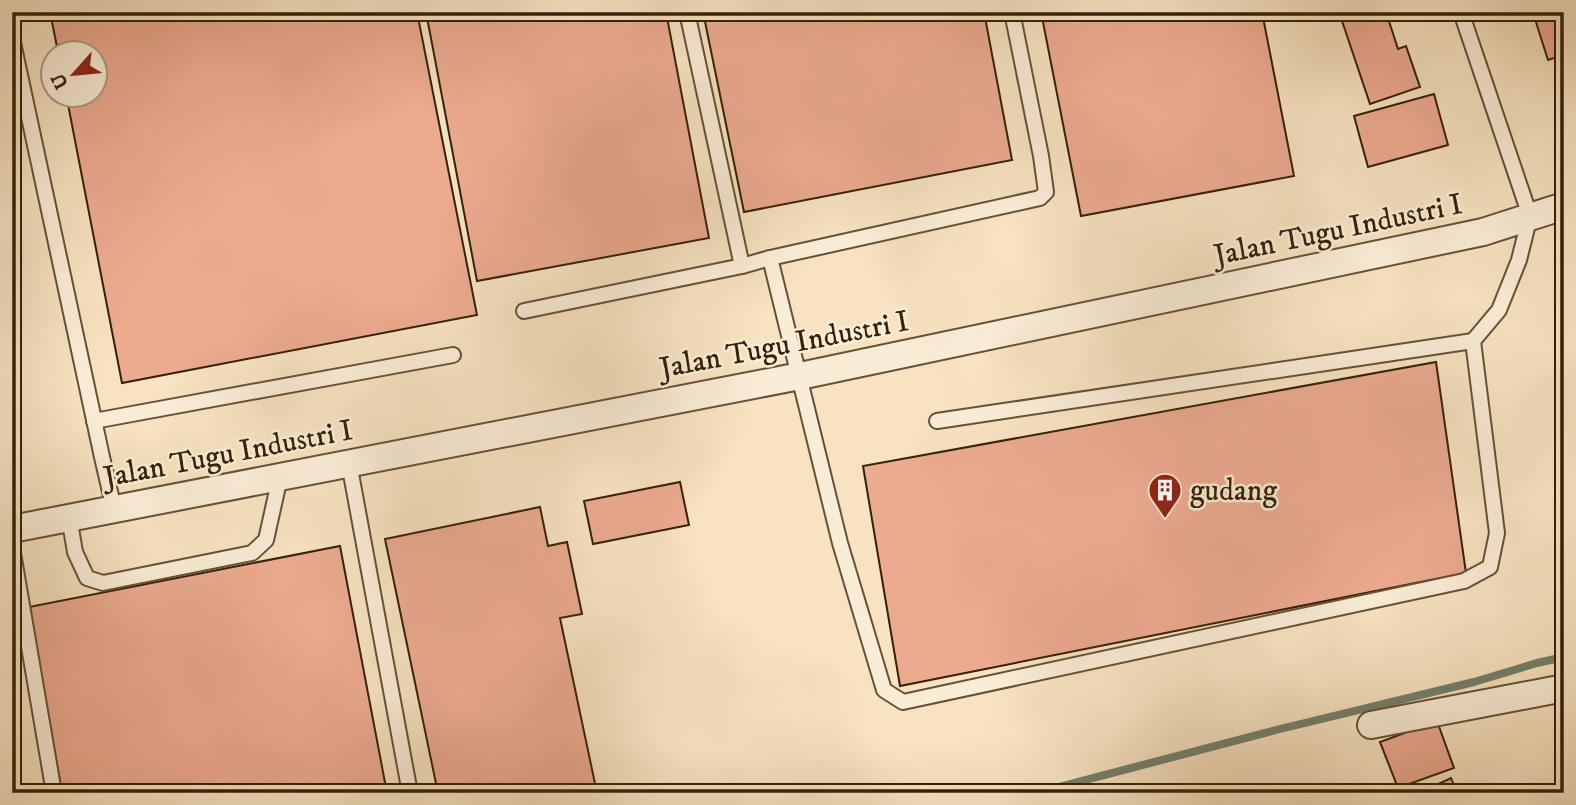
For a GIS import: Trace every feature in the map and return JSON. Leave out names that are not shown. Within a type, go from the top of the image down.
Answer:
[{"type":"street","name":"Jalan Tugu Industri I","points":[[12,528],[800,376],[1483,232],[1564,206]]},
{"type":"street","points":[[1371,725],[1564,688]]},
{"type":"lane","points":[[687,12],[743,265]]},
{"type":"lane","points":[[524,312],[1040,198],[1046,192],[1041,156],[1012,12]]},
{"type":"lane","points":[[937,421],[1473,341],[1499,310],[1519,260],[1530,216],[1461,12]]},
{"type":"lane","points":[[12,38],[114,509]]},
{"type":"lane","points":[[770,258],[840,542],[884,690],[903,702],[1464,581],[1490,567],[1497,533],[1473,341]]},
{"type":"lane","points":[[94,421],[453,355]]},
{"type":"lane","points":[[349,463],[411,793]]},
{"type":"lane","points":[[69,517],[75,552],[87,578],[103,583],[253,553],[266,540],[279,477]]},
{"type":"lane","points":[[12,547],[54,793]]},
{"type":"building","points":[[50,12],[417,12],[477,315],[122,383],[69,108],[108,108],[108,38],[55,38]]},
{"type":"building","points":[[426,12],[666,12],[709,238],[477,281]]},
{"type":"building","points":[[703,12],[984,12],[1012,160],[744,212]]},
{"type":"building","points":[[1041,12],[1262,12],[1294,176],[1081,216]]},
{"type":"building","points":[[1339,12],[1386,12],[1398,49],[1406,46],[1420,87],[1370,104]]},
{"type":"building","points":[[1547,12],[1564,12],[1564,55],[1548,60],[1534,16]]},
{"type":"building","points":[[1434,94],[1448,145],[1368,167],[1354,116]]},
{"type":"building","name":"gudang","points":[[1436,362],[1466,573],[900,686],[863,466]]},
{"type":"building","points":[[680,482],[689,525],[593,544],[584,501]]},
{"type":"building","points":[[540,507],[548,546],[567,542],[582,614],[560,618],[597,793],[438,793],[385,539]]},
{"type":"building","points":[[340,546],[387,793],[62,793],[29,607]]},
{"type":"building","points":[[1437,721],[1454,768],[1398,788],[1380,742]]},
{"type":"building","points":[[1451,778],[1457,793],[1419,793]]},
{"type":"waterway","points":[[1036,793],[1564,657]]},
{"type":"place","name":"gudang","points":[[1165,520]]}]
